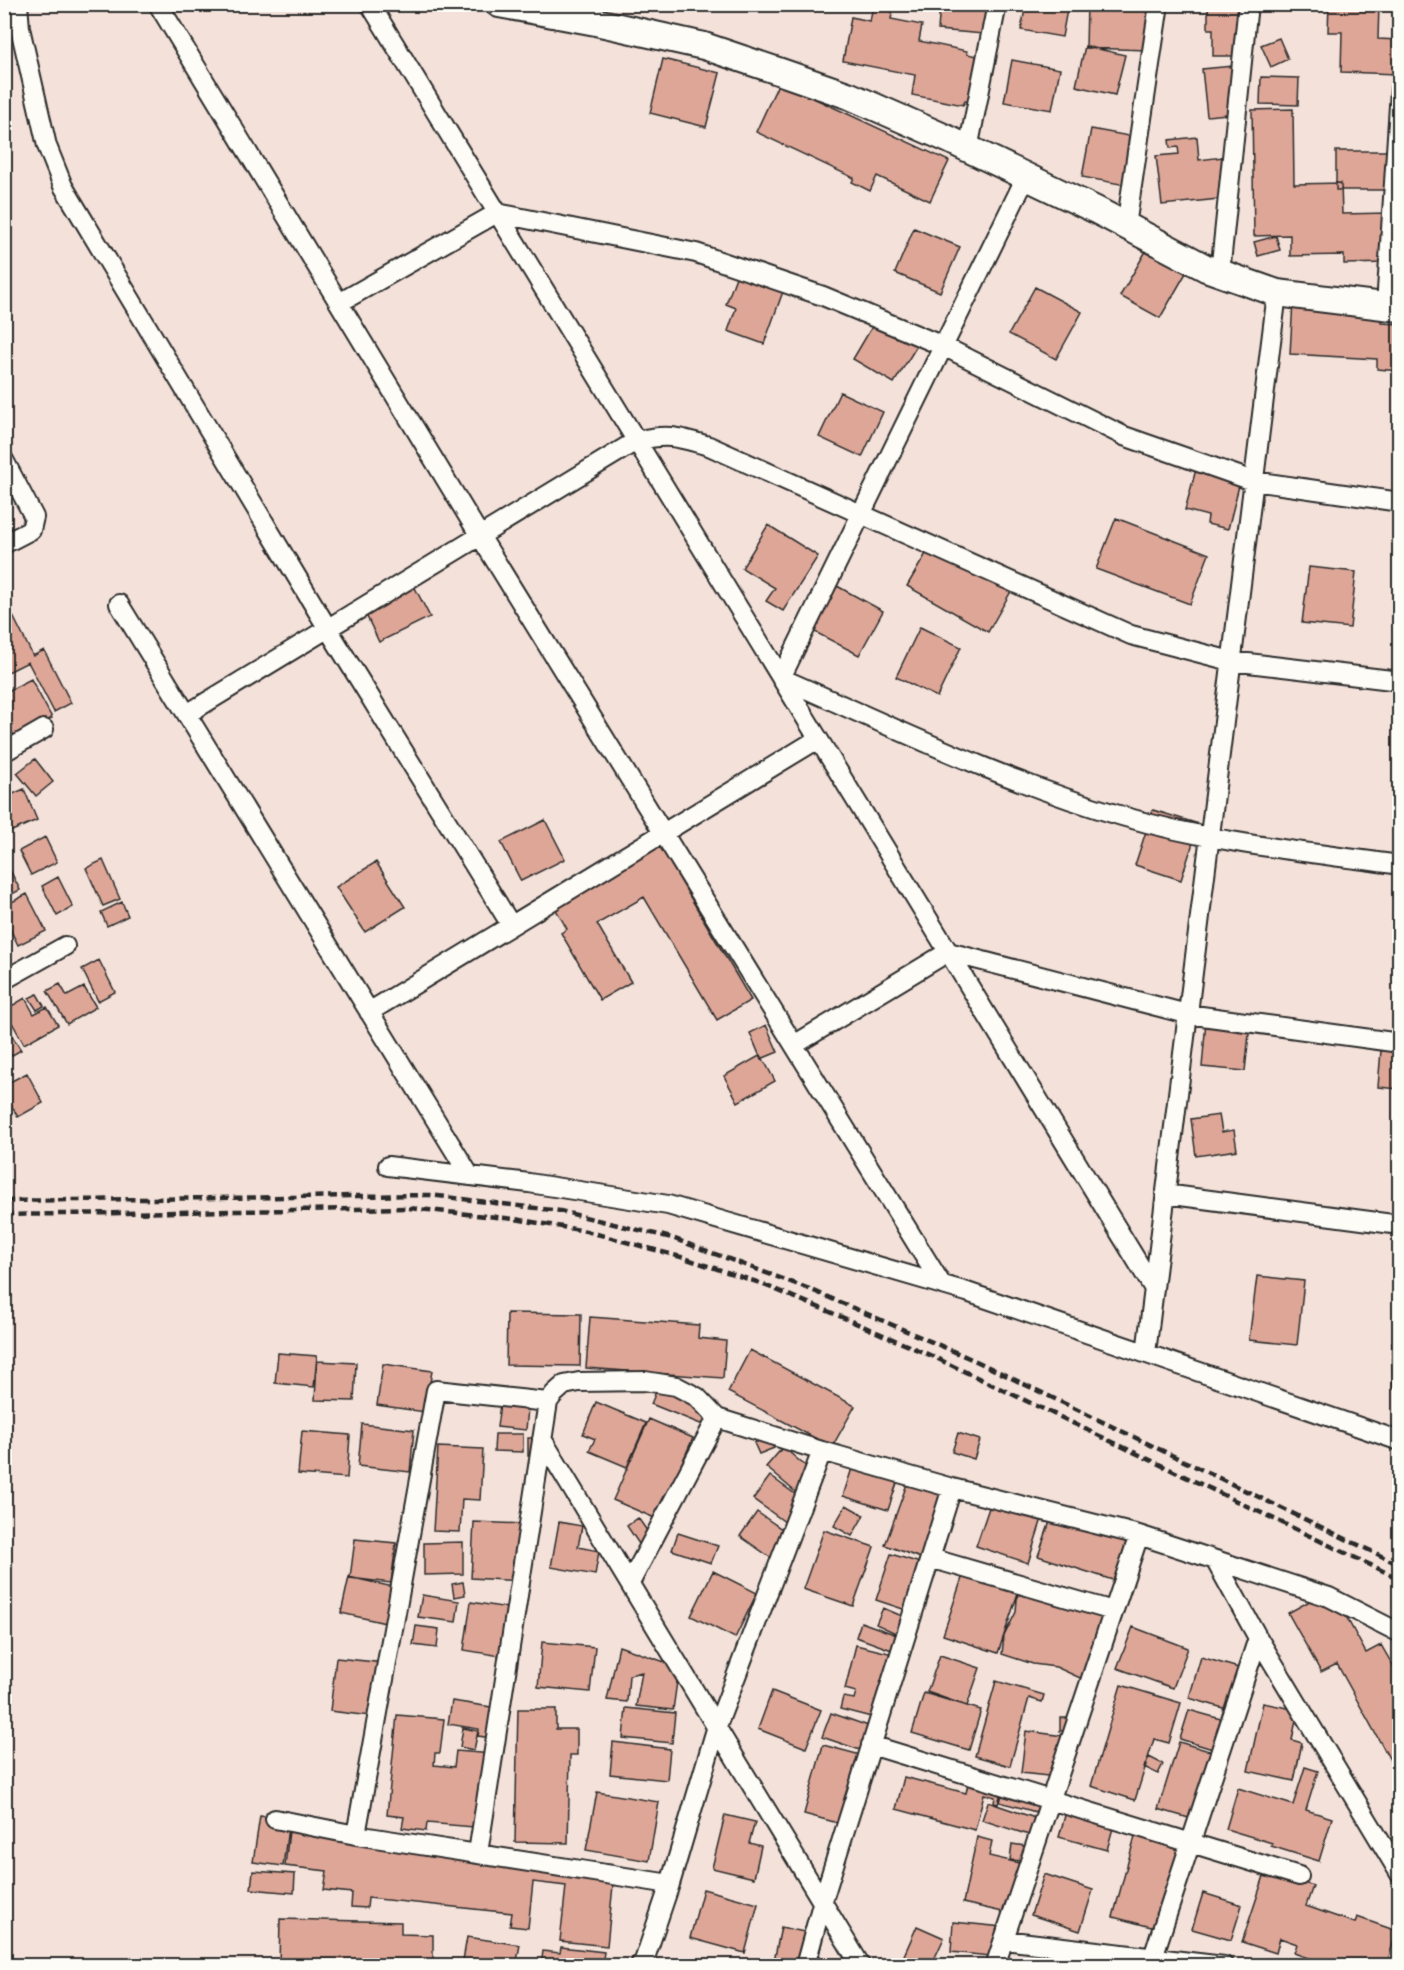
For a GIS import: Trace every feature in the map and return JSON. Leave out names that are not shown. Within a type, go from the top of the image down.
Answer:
[{"type":"street","points":[[18,4],[20,28],[46,146],[63,186],[328,629],[511,926]]},
{"type":"street","points":[[158,4],[480,536],[942,1285]]},
{"type":"street","points":[[370,4],[1154,1289]]},
{"type":"street","points":[[499,4],[596,22],[704,46],[849,96],[968,149],[1206,268],[1277,293],[1393,307],[1400,90]]},
{"type":"street","points":[[968,149],[997,4]]},
{"type":"street","points":[[1126,226],[1159,4]]},
{"type":"street","points":[[1220,273],[1248,4]]},
{"type":"street","points":[[781,678],[1026,177]]},
{"type":"street","points":[[339,303],[497,213],[696,253],[823,297],[943,346],[1124,436],[1253,481],[1400,502]]},
{"type":"street","points":[[1146,1353],[1277,293]]},
{"type":"street","points":[[186,714],[636,441],[658,435],[679,437],[709,446],[1131,634],[1231,661],[1400,681]]},
{"type":"street","points":[[4,460],[34,517],[31,530],[4,544]]},
{"type":"street","points":[[119,604],[470,1176]]},
{"type":"street","points":[[781,678],[1038,789],[1124,817],[1209,838],[1400,865]]},
{"type":"street","points":[[4,752],[44,729]]},
{"type":"street","points":[[369,1012],[818,739]]},
{"type":"street","points":[[4,980],[65,946]]},
{"type":"street","points":[[794,1045],[948,952],[1188,1014],[1400,1043]]},
{"type":"street","points":[[388,1166],[668,1205],[942,1285],[1400,1441]]},
{"type":"street","points":[[1165,1194],[1400,1225]]},
{"type":"street","points":[[478,1853],[548,1402],[564,1385],[579,1382],[645,1382],[676,1386],[697,1397],[717,1418],[952,1488],[1139,1535],[1329,1597],[1400,1633]]},
{"type":"street","points":[[356,1835],[436,1390],[548,1402]]},
{"type":"street","points":[[630,1583],[717,1418]]},
{"type":"street","points":[[542,1439],[861,1965]]},
{"type":"street","points":[[647,1964],[717,1726],[822,1451]]},
{"type":"street","points":[[805,1965],[823,1900],[952,1488]]},
{"type":"street","points":[[995,1965],[1139,1535]]},
{"type":"street","points":[[930,1558],[1113,1611]]},
{"type":"street","points":[[1215,1560],[1258,1638],[1400,1874]]},
{"type":"street","points":[[1153,1957],[1258,1638]]},
{"type":"street","points":[[871,1745],[1299,1876]]},
{"type":"street","points":[[275,1820],[356,1835],[670,1884]]},
{"type":"street","points":[[1004,1940],[1188,1963],[1224,1965]]},
{"type":"building","points":[[940,4],[998,4],[995,35],[938,30]]},
{"type":"building","points":[[1026,4],[1068,4],[1062,37],[1021,30]]},
{"type":"building","points":[[1087,4],[1149,4],[1148,50],[1086,48]]},
{"type":"building","points":[[1208,4],[1244,4],[1244,56],[1213,56],[1213,29],[1208,29]]},
{"type":"building","points":[[1329,4],[1379,4],[1378,39],[1399,40],[1398,74],[1341,72],[1342,32],[1328,32]]},
{"type":"building","points":[[873,6],[893,10],[891,19],[922,25],[919,41],[967,51],[967,54],[987,58],[977,104],[965,101],[963,105],[912,95],[915,75],[843,61],[851,17],[870,21]]},
{"type":"building","points":[[1279,38],[1288,59],[1271,67],[1261,45]]},
{"type":"building","points":[[1085,46],[1125,55],[1115,95],[1076,86]]},
{"type":"building","points":[[663,59],[720,73],[706,127],[650,113]]},
{"type":"building","points":[[1012,60],[1060,69],[1052,110],[1004,102]]},
{"type":"building","points":[[1233,66],[1238,113],[1207,116],[1202,69]]},
{"type":"building","points":[[1261,77],[1299,78],[1298,105],[1260,104]]},
{"type":"building","points":[[779,82],[949,161],[930,201],[877,176],[870,191],[852,182],[854,178],[756,132]]},
{"type":"building","points":[[1293,109],[1294,184],[1341,183],[1342,214],[1387,213],[1387,263],[1344,264],[1344,255],[1290,256],[1290,235],[1254,236],[1252,110]]},
{"type":"building","points":[[1091,129],[1140,138],[1131,186],[1082,177]]},
{"type":"building","points":[[1197,137],[1199,160],[1223,157],[1228,198],[1162,205],[1156,156],[1179,154],[1178,147],[1170,148],[1169,140]]},
{"type":"building","points":[[1336,151],[1389,151],[1389,190],[1336,190]]},
{"type":"building","points":[[914,228],[960,247],[940,292],[895,273]]},
{"type":"building","points":[[1276,236],[1280,250],[1258,256],[1254,242]]},
{"type":"building","points":[[1146,251],[1186,273],[1160,318],[1120,296]]},
{"type":"building","points":[[743,258],[789,275],[764,344],[728,331],[736,308],[726,304]]},
{"type":"building","points":[[1035,287],[1082,312],[1056,359],[1009,334]]},
{"type":"building","points":[[1293,301],[1382,305],[1381,323],[1400,324],[1400,371],[1377,369],[1377,359],[1290,354]]},
{"type":"building","points":[[879,315],[921,339],[894,383],[853,359]]},
{"type":"building","points":[[840,392],[883,412],[862,457],[819,437]]},
{"type":"building","points":[[1198,462],[1242,474],[1228,529],[1207,524],[1208,516],[1185,510]]},
{"type":"building","points":[[1116,518],[1209,554],[1190,604],[1096,569]]},
{"type":"building","points":[[768,525],[818,556],[783,611],[766,601],[775,588],[742,568]]},
{"type":"building","points":[[934,540],[1014,586],[988,632],[907,586]]},
{"type":"building","points":[[1309,567],[1356,572],[1350,628],[1302,623]]},
{"type":"building","points":[[410,578],[430,617],[379,642],[360,602]]},
{"type":"building","points":[[837,586],[883,611],[859,655],[813,631]]},
{"type":"building","points":[[13,616],[33,656],[44,650],[71,703],[54,712],[28,662],[4,674],[4,621]]},
{"type":"building","points":[[920,627],[961,647],[937,697],[896,677]]},
{"type":"building","points":[[31,679],[52,718],[15,738],[4,718],[4,693]]},
{"type":"building","points":[[35,759],[53,782],[36,796],[17,773]]},
{"type":"building","points":[[24,789],[37,820],[5,834],[4,798]]},
{"type":"building","points":[[1153,810],[1199,824],[1181,880],[1135,865]]},
{"type":"building","points":[[545,820],[565,859],[521,881],[501,842]]},
{"type":"building","points":[[45,837],[57,862],[31,875],[19,851]]},
{"type":"building","points":[[659,844],[751,1000],[717,1020],[644,897],[597,924],[631,982],[600,1000],[561,933],[567,929],[554,906]]},
{"type":"building","points":[[103,860],[120,899],[103,906],[86,868]]},
{"type":"building","points":[[6,862],[20,890],[4,898],[4,863]]},
{"type":"building","points":[[376,862],[405,907],[365,932],[336,887]]},
{"type":"building","points":[[58,877],[73,907],[57,916],[42,886]]},
{"type":"building","points":[[27,894],[46,931],[18,945],[7,923],[4,924],[4,906]]},
{"type":"building","points":[[122,902],[128,916],[107,926],[101,912]]},
{"type":"building","points":[[99,960],[115,992],[98,1001],[82,969]]},
{"type":"building","points":[[60,984],[67,996],[84,987],[96,1007],[67,1024],[47,991]]},
{"type":"building","points":[[37,994],[44,1006],[37,1010],[29,998]]},
{"type":"building","points":[[25,998],[34,1014],[47,1007],[58,1025],[24,1044],[5,1010]]},
{"type":"building","points":[[1206,1021],[1250,1025],[1245,1071],[1202,1067]]},
{"type":"building","points":[[4,1023],[21,1050],[4,1060]]},
{"type":"building","points":[[766,1025],[778,1052],[761,1059],[750,1033]]},
{"type":"building","points":[[1396,1033],[1400,1033],[1400,1089],[1378,1087],[1382,1038],[1396,1039]]},
{"type":"building","points":[[761,1055],[775,1081],[738,1102],[724,1076]]},
{"type":"building","points":[[27,1073],[43,1103],[18,1117],[4,1092],[4,1085]]},
{"type":"building","points":[[1219,1115],[1222,1132],[1234,1130],[1237,1150],[1196,1156],[1191,1119]]},
{"type":"building","points":[[1257,1276],[1304,1281],[1297,1345],[1249,1340]]},
{"type":"building","points":[[507,1313],[581,1314],[580,1366],[506,1365]]},
{"type":"building","points":[[590,1317],[699,1325],[698,1338],[726,1341],[723,1378],[586,1368]]},
{"type":"building","points":[[1392,1342],[1400,1342],[1400,1389],[1393,1389]]},
{"type":"building","points":[[750,1350],[855,1406],[832,1447],[728,1392]]},
{"type":"building","points":[[278,1353],[317,1356],[314,1387],[275,1383]]},
{"type":"building","points":[[317,1361],[356,1363],[354,1401],[315,1400]]},
{"type":"building","points":[[383,1364],[432,1371],[425,1412],[377,1405]]},
{"type":"building","points":[[660,1382],[712,1403],[703,1425],[651,1404]]},
{"type":"building","points":[[596,1402],[646,1423],[627,1467],[589,1451],[595,1439],[583,1434]]},
{"type":"building","points":[[500,1404],[528,1408],[526,1430],[497,1427]]},
{"type":"building","points":[[649,1419],[693,1438],[657,1519],[613,1500]]},
{"type":"building","points":[[362,1424],[414,1430],[410,1472],[358,1466]]},
{"type":"building","points":[[302,1431],[350,1435],[347,1478],[298,1474]]},
{"type":"building","points":[[958,1433],[980,1440],[974,1459],[952,1452]]},
{"type":"building","points":[[495,1434],[523,1434],[523,1452],[494,1451]]},
{"type":"building","points":[[769,1437],[774,1448],[759,1454],[754,1443]]},
{"type":"building","points":[[528,1438],[543,1438],[543,1456],[528,1456]]},
{"type":"building","points":[[438,1447],[483,1449],[480,1500],[462,1499],[460,1532],[433,1531]]},
{"type":"building","points":[[783,1447],[816,1475],[799,1495],[766,1467]]},
{"type":"building","points":[[855,1459],[900,1474],[888,1510],[843,1496]]},
{"type":"building","points":[[912,1470],[957,1487],[929,1561],[885,1545]]},
{"type":"building","points":[[770,1476],[806,1502],[789,1525],[753,1499]]},
{"type":"building","points":[[994,1493],[1045,1509],[1028,1563],[976,1546]]},
{"type":"building","points":[[846,1505],[864,1515],[852,1536],[834,1526]]},
{"type":"building","points":[[757,1512],[792,1536],[774,1560],[740,1536]]},
{"type":"building","points":[[1053,1513],[1133,1540],[1119,1582],[1038,1556]]},
{"type":"building","points":[[638,1518],[655,1542],[643,1550],[627,1526]]},
{"type":"building","points":[[474,1522],[526,1524],[523,1581],[471,1578]]},
{"type":"building","points":[[559,1522],[582,1526],[578,1547],[599,1551],[595,1575],[551,1567]]},
{"type":"building","points":[[824,1530],[874,1547],[853,1606],[803,1589]]},
{"type":"building","points":[[678,1533],[718,1546],[711,1563],[672,1550]]},
{"type":"building","points":[[355,1539],[396,1543],[391,1583],[350,1578]]},
{"type":"building","points":[[463,1542],[463,1574],[424,1575],[424,1543]]},
{"type":"building","points":[[891,1554],[933,1567],[918,1614],[876,1600]]},
{"type":"building","points":[[713,1571],[757,1593],[735,1638],[691,1616]]},
{"type":"building","points":[[963,1575],[1018,1593],[998,1653],[943,1635]]},
{"type":"building","points":[[349,1577],[398,1588],[390,1624],[341,1613]]},
{"type":"building","points":[[463,1582],[465,1595],[454,1597],[452,1584]]},
{"type":"building","points":[[1023,1587],[1110,1620],[1089,1682],[1056,1667],[1033,1664],[1002,1654],[1004,1636],[1016,1612],[1017,1599]]},
{"type":"building","points":[[1331,1589],[1366,1653],[1381,1645],[1400,1678],[1400,1766],[1395,1769],[1337,1664],[1321,1672],[1288,1613]]},
{"type":"building","points":[[422,1595],[459,1601],[456,1622],[418,1617]]},
{"type":"building","points":[[471,1602],[514,1609],[506,1657],[464,1650]]},
{"type":"building","points":[[883,1608],[909,1619],[902,1636],[876,1624]]},
{"type":"building","points":[[861,1622],[905,1638],[900,1653],[856,1637]]},
{"type":"building","points":[[416,1626],[439,1629],[437,1648],[413,1645]]},
{"type":"building","points":[[1133,1627],[1188,1648],[1173,1688],[1117,1668]]},
{"type":"building","points":[[542,1642],[595,1647],[590,1692],[538,1687]]},
{"type":"building","points":[[856,1645],[897,1655],[883,1720],[840,1709],[843,1697],[854,1699],[856,1692],[845,1689]]},
{"type":"building","points":[[619,1646],[679,1667],[673,1710],[636,1706],[642,1672],[629,1675],[627,1702],[607,1700]]},
{"type":"building","points":[[940,1655],[980,1668],[967,1706],[927,1692]]},
{"type":"building","points":[[1201,1657],[1242,1669],[1230,1710],[1189,1698]]},
{"type":"building","points":[[336,1658],[385,1663],[378,1717],[330,1711]]},
{"type":"building","points":[[996,1681],[1044,1695],[1042,1702],[1029,1698],[1010,1766],[975,1756]]},
{"type":"building","points":[[1121,1685],[1181,1703],[1169,1743],[1154,1739],[1135,1800],[1091,1786]]},
{"type":"building","points":[[772,1691],[821,1710],[806,1748],[758,1729]]},
{"type":"building","points":[[924,1693],[981,1710],[969,1750],[912,1733]]},
{"type":"building","points":[[452,1701],[504,1709],[499,1739],[478,1736],[479,1729],[448,1724]]},
{"type":"building","points":[[1263,1703],[1298,1710],[1292,1740],[1302,1743],[1294,1781],[1248,1771]]},
{"type":"building","points":[[626,1708],[675,1713],[672,1743],[623,1738]]},
{"type":"building","points":[[518,1709],[556,1709],[556,1729],[577,1729],[577,1755],[570,1755],[568,1843],[515,1842]]},
{"type":"building","points":[[1189,1710],[1228,1721],[1219,1751],[1180,1739]]},
{"type":"building","points":[[831,1713],[880,1730],[872,1754],[822,1737]]},
{"type":"building","points":[[397,1715],[444,1719],[440,1753],[435,1753],[434,1765],[454,1767],[456,1751],[493,1754],[486,1828],[427,1823],[426,1831],[402,1828],[404,1817],[387,1815]]},
{"type":"building","points":[[1060,1718],[1077,1718],[1077,1731],[1060,1731]]},
{"type":"building","points":[[463,1728],[478,1731],[474,1750],[460,1747]]},
{"type":"building","points":[[1026,1731],[1071,1737],[1066,1778],[1021,1773]]},
{"type":"building","points":[[613,1742],[670,1749],[667,1780],[610,1774]]},
{"type":"building","points":[[1179,1742],[1219,1754],[1199,1821],[1158,1809]]},
{"type":"building","points":[[823,1745],[872,1758],[853,1827],[804,1814]]},
{"type":"building","points":[[1149,1757],[1163,1764],[1158,1774],[1144,1767]]},
{"type":"building","points":[[1305,1767],[1318,1771],[1306,1810],[1332,1818],[1319,1861],[1226,1829],[1238,1788],[1293,1805]]},
{"type":"building","points":[[904,1777],[966,1793],[969,1779],[1002,1788],[998,1804],[994,1803],[995,1797],[984,1794],[975,1830],[896,1809]]},
{"type":"building","points":[[1006,1781],[1042,1791],[1036,1812],[1000,1802]]},
{"type":"building","points":[[597,1792],[659,1802],[649,1861],[586,1850]]},
{"type":"building","points":[[988,1802],[1035,1818],[1029,1835],[982,1820]]},
{"type":"building","points":[[1066,1812],[1114,1824],[1107,1850],[1059,1837]]},
{"type":"building","points":[[725,1815],[755,1822],[749,1843],[761,1846],[754,1878],[712,1868]]},
{"type":"building","points":[[260,1816],[289,1820],[283,1866],[253,1862]]},
{"type":"building","points":[[1137,1829],[1187,1842],[1163,1930],[1113,1917]]},
{"type":"building","points":[[289,1831],[615,1865],[607,1946],[560,1941],[566,1886],[533,1882],[528,1928],[510,1926],[512,1913],[368,1898],[367,1908],[351,1907],[352,1893],[324,1890],[327,1871],[285,1866]]},
{"type":"building","points":[[977,1837],[992,1841],[989,1856],[1019,1863],[1007,1913],[963,1903]]},
{"type":"building","points":[[1012,1844],[1025,1846],[1024,1861],[1010,1860]]},
{"type":"building","points":[[1266,1870],[1313,1886],[1306,1906],[1355,1923],[1357,1917],[1397,1931],[1386,1966],[1358,1966],[1349,1962],[1348,1966],[1330,1966],[1294,1953],[1297,1944],[1280,1938],[1276,1953],[1242,1942]]},
{"type":"building","points":[[253,1871],[295,1874],[294,1893],[251,1889]]},
{"type":"building","points":[[1044,1874],[1093,1890],[1080,1931],[1031,1915]]},
{"type":"building","points":[[703,1889],[758,1904],[745,1953],[690,1938]]},
{"type":"building","points":[[1203,1893],[1242,1905],[1231,1940],[1192,1929]]},
{"type":"building","points":[[280,1919],[401,1922],[401,1934],[433,1935],[433,1966],[279,1966]]},
{"type":"building","points":[[953,1922],[1003,1927],[1000,1957],[951,1952]]},
{"type":"building","points":[[917,1926],[944,1938],[931,1966],[915,1966],[902,1960]]},
{"type":"building","points":[[781,1927],[823,1936],[817,1966],[773,1966]]},
{"type":"building","points":[[467,1937],[520,1945],[516,1966],[462,1966]]},
{"type":"building","points":[[561,1947],[604,1952],[602,1966],[541,1966],[543,1951],[560,1953]]},
{"type":"building","points":[[1062,1957],[1099,1962],[1098,1966],[1061,1966]]},
{"type":"railway","points":[[4,1201],[430,1195],[560,1211],[672,1238],[807,1288],[976,1361],[1400,1565]]},
{"type":"railway","points":[[4,1215],[409,1208],[515,1219],[586,1231],[681,1257],[757,1282],[830,1312],[932,1356],[1400,1579]]}]
